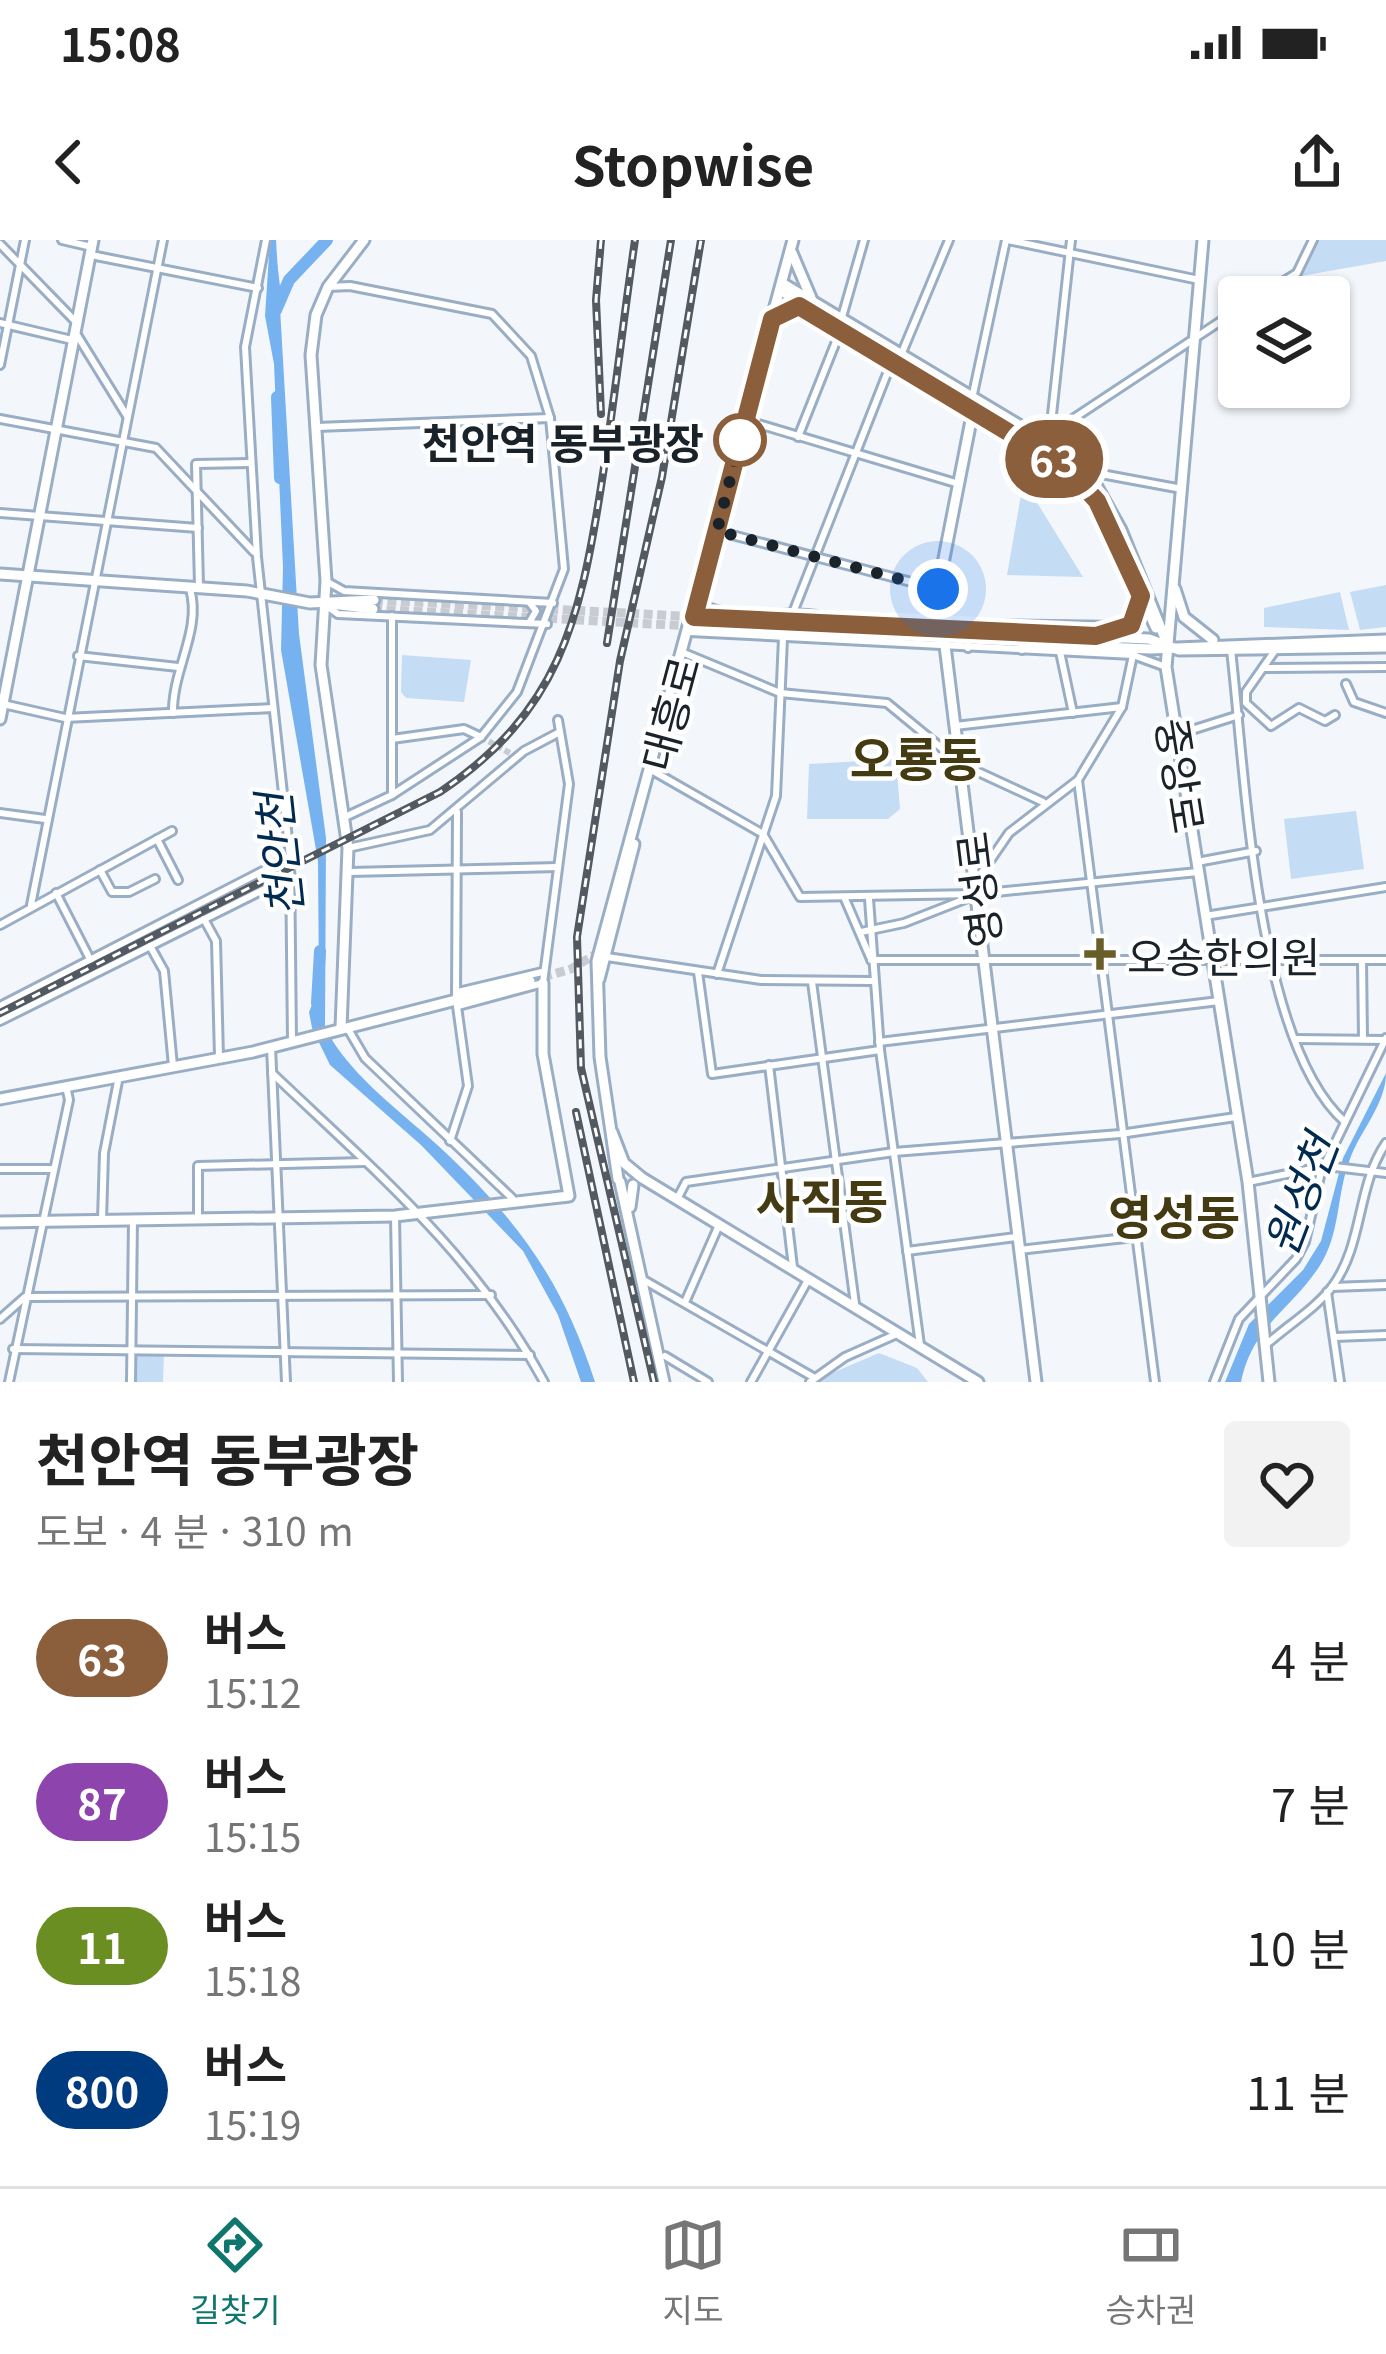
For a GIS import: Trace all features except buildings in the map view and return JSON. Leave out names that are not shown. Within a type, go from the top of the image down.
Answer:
[{"type":"street","points":[[0,365],[3,323],[23,267],[25,240]]},
{"type":"street","points":[[62,240],[158,268],[258,288]]},
{"type":"street","points":[[32,905],[64,718],[163,240]]},
{"type":"street","points":[[266,240],[245,347],[257,557],[266,596],[290,857],[298,1041]]},
{"type":"street","points":[[364,240],[328,287],[313,335],[314,427],[326,581],[315,602],[349,872],[341,1027],[365,1058],[450,1142],[481,1163],[507,1199]]},
{"type":"street","points":[[798,437],[842,323],[864,240]]},
{"type":"street","points":[[717,974],[776,796],[783,638],[949,240]]},
{"type":"street","points":[[1167,646],[1106,500],[1049,438],[976,406],[971,391],[1007,240],[1199,280]]},
{"type":"street","points":[[1049,438],[1071,240]]},
{"type":"street","name":"중앙로","points":[[1203,240],[1166,667],[1247,1182],[1264,1344]]},
{"type":"street","points":[[1292,276],[1313,240]]},
{"type":"street","points":[[0,244],[75,332],[129,419]]},
{"type":"street","points":[[792,244],[809,304]]},
{"type":"street","name":"대흥로","points":[[596,986],[792,244]]},
{"type":"street","points":[[0,719],[6,658],[28,576],[92,248]]},
{"type":"street","points":[[328,287],[350,286],[492,314],[525,350],[550,418],[564,562],[547,624],[517,692],[481,736],[392,795],[340,819]]},
{"type":"street","points":[[781,286],[1046,452],[1085,485],[1143,592],[1157,598],[1174,582],[1194,630],[1228,646],[1276,649],[1386,644]]},
{"type":"street","points":[[772,319],[809,304]]},
{"type":"street","points":[[3,323],[75,332]]},
{"type":"street","points":[[1049,438],[1218,323]]},
{"type":"street","name":"영성로","points":[[976,406],[938,589],[1036,1382]]},
{"type":"street","points":[[314,427],[550,418]]},
{"type":"street","points":[[0,419],[156,448],[257,557]]},
{"type":"street","points":[[745,420],[959,484]]},
{"type":"street","points":[[173,714],[178,667],[196,611],[196,464],[250,463]]},
{"type":"street","points":[[1082,470],[1183,488]]},
{"type":"street","points":[[0,513],[198,528]]},
{"type":"street","points":[[717,531],[938,589]]},
{"type":"street","points":[[0,574],[374,604]]},
{"type":"street","points":[[326,581],[344,591],[553,603]]},
{"type":"street","points":[[1096,636],[1123,631],[1134,618],[1143,592]]},
{"type":"street","points":[[315,602],[338,614],[547,624]]},
{"type":"street","points":[[529,602],[536,611],[529,623]]},
{"type":"street","points":[[698,603],[727,617],[969,624],[1060,652],[1133,655],[1166,667]]},
{"type":"street","points":[[712,610],[712,633]]},
{"type":"street","points":[[392,616],[392,795]]},
{"type":"street","points":[[690,632],[968,648],[1122,626],[1134,618]]},
{"type":"street","points":[[968,648],[969,624]]},
{"type":"street","points":[[1023,638],[1096,636],[1149,639],[1167,646]]},
{"type":"street","points":[[1023,638],[1167,646],[1386,644]]},
{"type":"street","points":[[1228,646],[1270,961],[1295,1039],[1330,1108],[1346,1122]]},
{"type":"street","points":[[1276,649],[1246,703],[1271,727],[1299,708],[1325,721],[1335,715]]},
{"type":"street","points":[[1060,652],[1073,713]]},
{"type":"street","points":[[684,653],[780,693],[887,703],[961,764],[1043,802]]},
{"type":"street","points":[[976,881],[1009,833],[1043,802],[1078,780],[1122,707],[1133,655]]},
{"type":"street","points":[[78,656],[178,667]]},
{"type":"street","points":[[1263,668],[1386,668]]},
{"type":"street","points":[[1346,684],[1354,702],[1386,713]]},
{"type":"street","points":[[3,704],[64,718],[274,708]]},
{"type":"street","points":[[956,726],[1122,707]]},
{"type":"street","points":[[1176,735],[1239,715]]},
{"type":"street","points":[[0,1222],[279,1214],[395,1216],[507,1199],[568,1196],[543,1054],[543,978],[569,784],[558,720]]},
{"type":"street","points":[[392,739],[464,729],[481,736]]},
{"type":"street","points":[[348,848],[430,830],[524,751],[558,733]]},
{"type":"street","points":[[652,771],[763,835],[800,897],[976,894],[1091,883],[1197,867],[1256,851]]},
{"type":"street","points":[[1078,780],[1155,1382]]},
{"type":"street","points":[[450,1142],[468,1086],[457,999],[457,812]]},
{"type":"street","points":[[0,813],[45,819]]},
{"type":"street","points":[[0,925],[172,831]]},
{"type":"street","points":[[157,839],[178,880]]},
{"type":"street","points":[[607,941],[634,839]]},
{"type":"street","name":"대흥로","points":[[607,1115],[596,986],[602,938],[634,839]]},
{"type":"street","points":[[0,1006],[290,857]]},
{"type":"street","points":[[349,872],[558,867]]},
{"type":"street","points":[[100,870],[112,892],[129,892],[155,879]]},
{"type":"street","points":[[0,1021],[291,876]]},
{"type":"street","points":[[1205,916],[1386,887]]},
{"type":"street","points":[[56,893],[91,961]]},
{"type":"street","points":[[861,932],[976,894]]},
{"type":"street","points":[[845,898],[871,960]]},
{"type":"street","points":[[869,899],[879,1046],[920,1346]]},
{"type":"street","points":[[204,919],[215,940],[219,1060]]},
{"type":"street","points":[[150,946],[164,971],[173,1066]]},
{"type":"street","points":[[607,957],[717,974],[812,982],[872,980]]},
{"type":"street","points":[[1362,959],[1363,1038]]},
{"type":"street","points":[[871,960],[1386,960]]},
{"type":"street","points":[[698,972],[712,1074],[1105,1013],[1219,1001]]},
{"type":"street","points":[[457,999],[543,978]]},
{"type":"street","points":[[0,1099],[219,1060],[543,978]]},
{"type":"street","points":[[457,999],[530,981]]},
{"type":"street","points":[[812,982],[855,1304]]},
{"type":"street","points":[[1214,1382],[1239,1319],[1296,1259],[1346,1122],[1386,1040],[1295,1039]]},
{"type":"street","points":[[271,1047],[286,1382]]},
{"type":"street","points":[[770,1065],[793,1267]]},
{"type":"street","points":[[272,1073],[420,1210],[491,1295],[544,1382]]},
{"type":"street","points":[[102,1220],[104,1153],[119,1076]]},
{"type":"street","points":[[9,1382],[69,1100],[66,1084]]},
{"type":"street","points":[[607,1115],[634,1177],[630,1208],[668,1382]]},
{"type":"street","points":[[607,1115],[668,1382]]},
{"type":"street","points":[[677,1199],[686,1182],[780,1168],[1007,1140],[1120,1134],[1236,1117]]},
{"type":"street","points":[[1269,1382],[1264,1344],[1329,1289],[1353,1241],[1365,1168],[1386,1143]]},
{"type":"street","points":[[198,1218],[198,1166],[368,1162]]},
{"type":"street","points":[[1247,1182],[1329,1166],[1386,1173]]},
{"type":"street","points":[[0,1168],[52,1169]]},
{"type":"street","points":[[619,1181],[620,1171],[677,1199],[978,1382]]},
{"type":"street","points":[[619,1181],[634,1177]]},
{"type":"street","points":[[395,1216],[398,1382]]},
{"type":"street","points":[[131,1382],[134,1219]]},
{"type":"street","points":[[686,1300],[719,1225]]},
{"type":"street","points":[[907,1251],[1021,1236]]},
{"type":"street","points":[[1019,1250],[1134,1237]]},
{"type":"street","points":[[752,1382],[810,1277]]},
{"type":"street","points":[[645,1278],[811,1379],[899,1334]]},
{"type":"street","points":[[1329,1289],[1386,1285]]},
{"type":"street","points":[[1329,1289],[1340,1382]]},
{"type":"street","points":[[0,1319],[25,1297],[491,1295]]},
{"type":"street","points":[[1335,1336],[1386,1335]]},
{"type":"street","points":[[14,1349],[530,1354]]},
{"type":"street","points":[[665,1356],[708,1382]]},
{"type":"shaded area","points":[[1318,240],[1386,240],[1386,261],[1301,276]]},
{"type":"shaded area","points":[[1028,488],[1083,577],[1007,575],[1021,495]]},
{"type":"shaded area","points":[[1386,585],[1386,627],[1360,630],[1350,592]]},
{"type":"shaded area","points":[[1340,592],[1349,630],[1264,627],[1264,608]]},
{"type":"shaded area","points":[[402,655],[471,660],[464,702],[406,698],[401,692]]},
{"type":"shaded area","points":[[896,759],[900,809],[888,819],[807,819],[809,764]]},
{"type":"shaded area","points":[[1356,811],[1364,869],[1291,879],[1284,819]]},
{"type":"shaded area","points":[[137,1353],[164,1353],[163,1382],[133,1382]]},
{"type":"shaded area","points":[[879,1353],[917,1368],[928,1382],[811,1382]]},
{"type":"water","points":[[270,240],[276,240],[299,634],[326,838],[325,1028],[365,1080],[473,1179],[518,1231],[569,1314],[595,1382],[581,1382],[558,1315],[523,1251],[421,1145],[330,1065],[312,1028],[309,1012],[319,988],[318,861],[281,650],[283,567],[274,364],[265,316]]},
{"type":"water","points":[[1386,1073],[1377,1106],[1350,1159],[1326,1254],[1308,1283],[1263,1332],[1241,1382],[1225,1382],[1249,1324],[1303,1270],[1321,1241],[1343,1158]]},
{"type":"waterway","points":[[273,240],[279,291]]},
{"type":"waterway","name":"천안천","points":[[276,310],[289,280],[327,240]]},
{"type":"waterway","name":"천안천","points":[[277,397],[280,478]]},
{"type":"waterway","name":"천안천","points":[[317,1003],[320,951]]},
{"type":"tunnel","points":[[374,600],[1028,634]]},
{"type":"tunnel","points":[[373,609],[1027,644]]},
{"type":"tunnel","points":[[481,737],[517,757]]},
{"type":"tunnel","points":[[530,981],[571,969],[601,951]]},
{"type":"railway","points":[[601,240],[596,300],[601,414]]},
{"type":"railway","points":[[0,1013],[440,792],[512,729],[538,696],[557,660],[584,580],[635,240]]},
{"type":"railway","points":[[607,643],[671,240]]},
{"type":"railway","points":[[654,1382],[581,1068],[577,937],[620,661],[662,477],[701,240]]},
{"type":"railway","points":[[576,1112],[634,1382]]},
{"type":"bus line","name":"63","points":[[799,306],[1066,467],[1097,501],[1141,596],[1131,625],[1096,636],[694,617],[772,319],[799,306]]},
{"type":"place","name":"천안역 동부광장","points":[[740,440]]},
{"type":"place","name":"오송한의원","points":[[1100,954]]},
{"type":"district","name":"오룡동","points":[[916,756]]},
{"type":"district","name":"사직동","points":[[822,1198]]},
{"type":"district","name":"영성동","points":[[1174,1214]]},
{"type":"route","points":[[740,440],[717,531],[938,589]]},
{"type":"water label","name":"원성천","points":[[1298,1194]]}]
